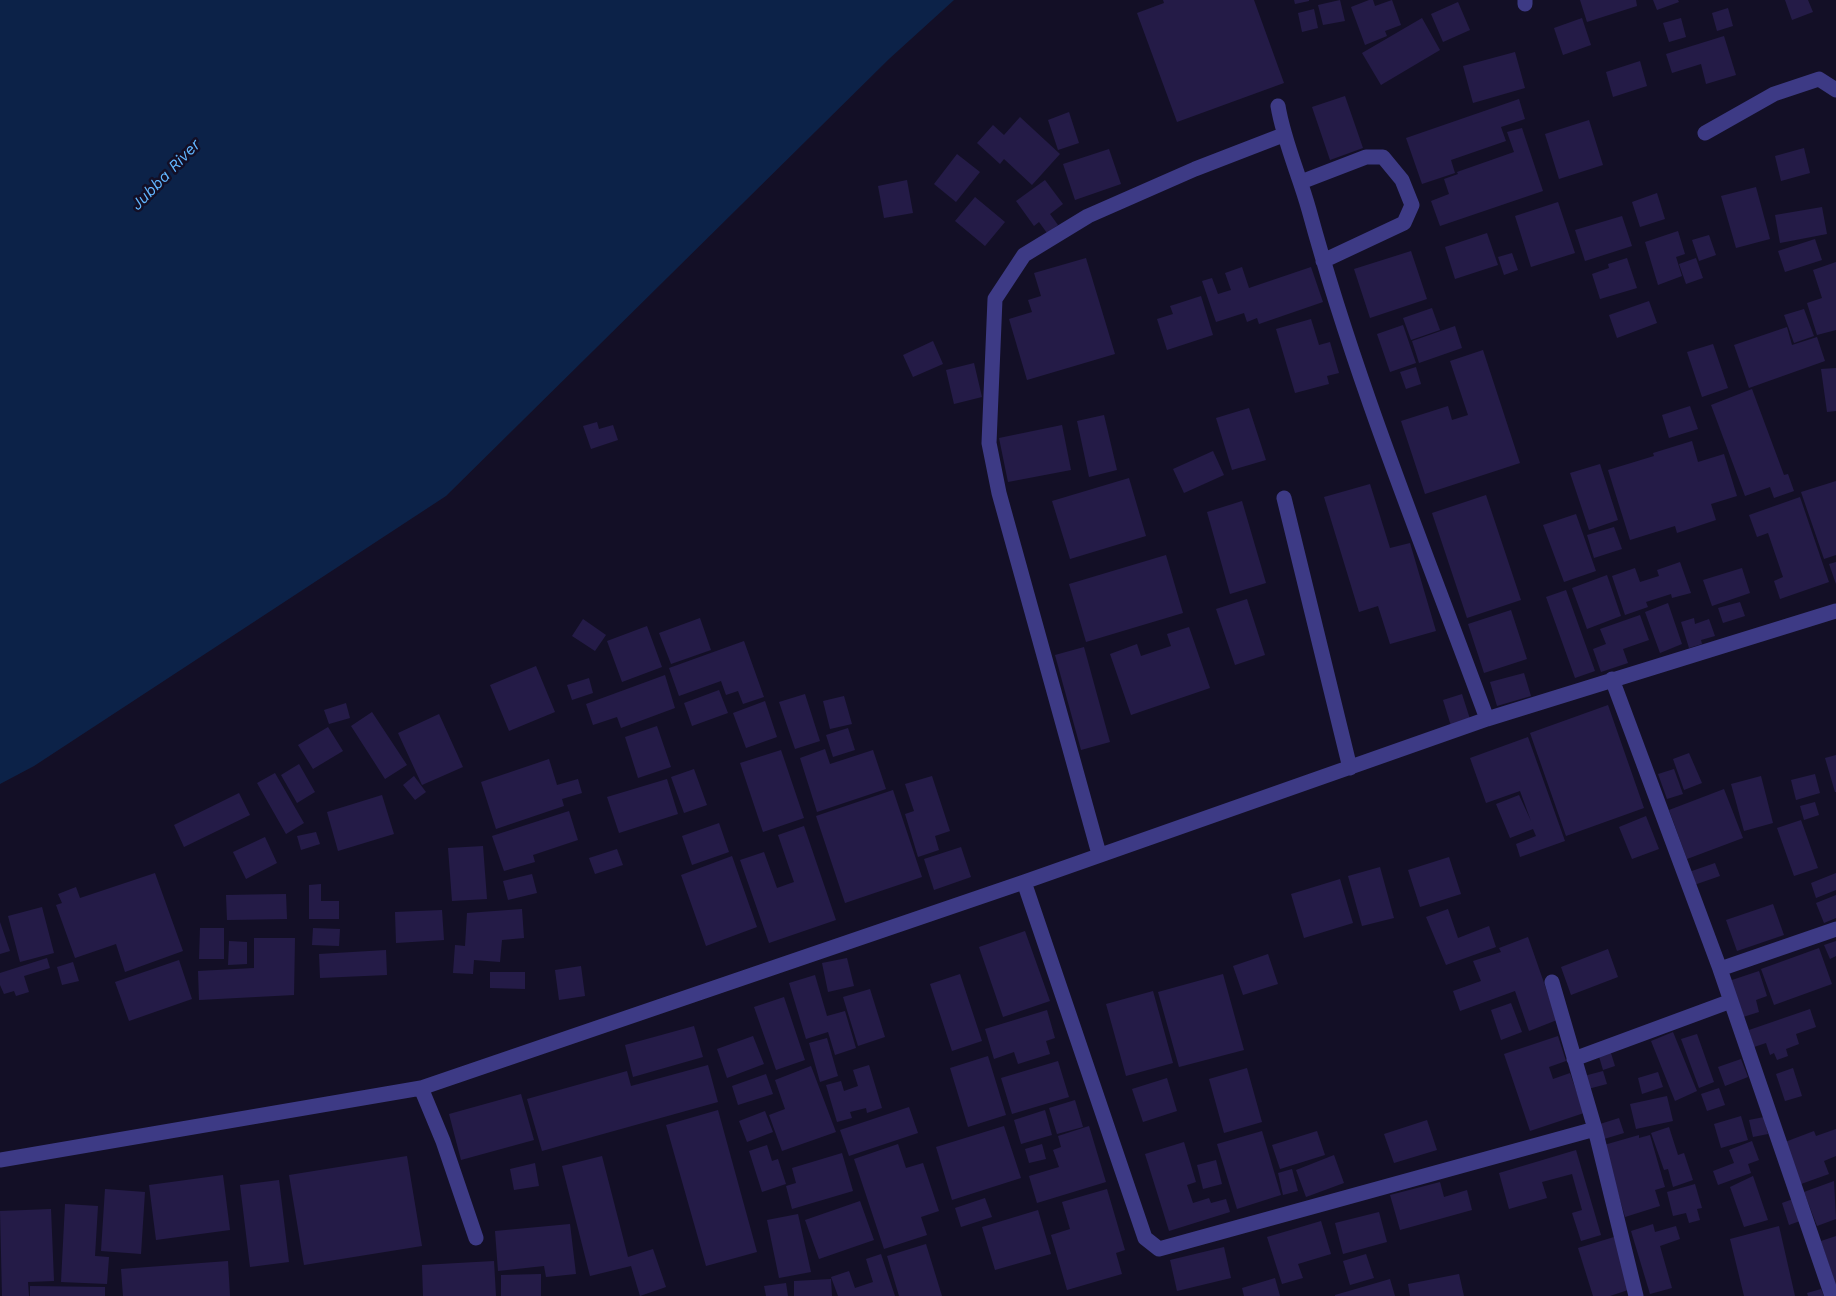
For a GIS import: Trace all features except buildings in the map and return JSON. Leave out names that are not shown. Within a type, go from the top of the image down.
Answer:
[{"type":"street","points":[[1705,133],[1774,94],[1819,79],[1836,90]]},
{"type":"street","points":[[1278,106],[1283,135],[1301,182],[1323,261],[1364,381],[1487,719]]},
{"type":"street","points":[[1099,854],[999,493],[989,443],[994,299],[1024,255],[1088,216],[1283,135]]},
{"type":"street","points":[[1301,182],[1366,157],[1383,157],[1402,180],[1412,205],[1404,223],[1323,261]]},
{"type":"street","points":[[1284,498],[1350,768]]},
{"type":"street","points":[[0,1160],[421,1088],[1024,882],[1487,719],[1836,611]]},
{"type":"street","points":[[1612,679],[1731,1001],[1832,1296]]},
{"type":"street","points":[[1024,882],[1144,1238],[1159,1249],[1595,1129]]},
{"type":"street","points":[[1719,969],[1836,929]]},
{"type":"street","points":[[1552,982],[1595,1129],[1636,1296]]},
{"type":"street","points":[[1574,1059],[1731,1001]]},
{"type":"street","points":[[421,1088],[443,1141],[476,1238]]},
{"type":"water","name":"Jubba River","points":[[0,0],[954,0],[889,59],[446,496],[34,766],[0,784]]}]
